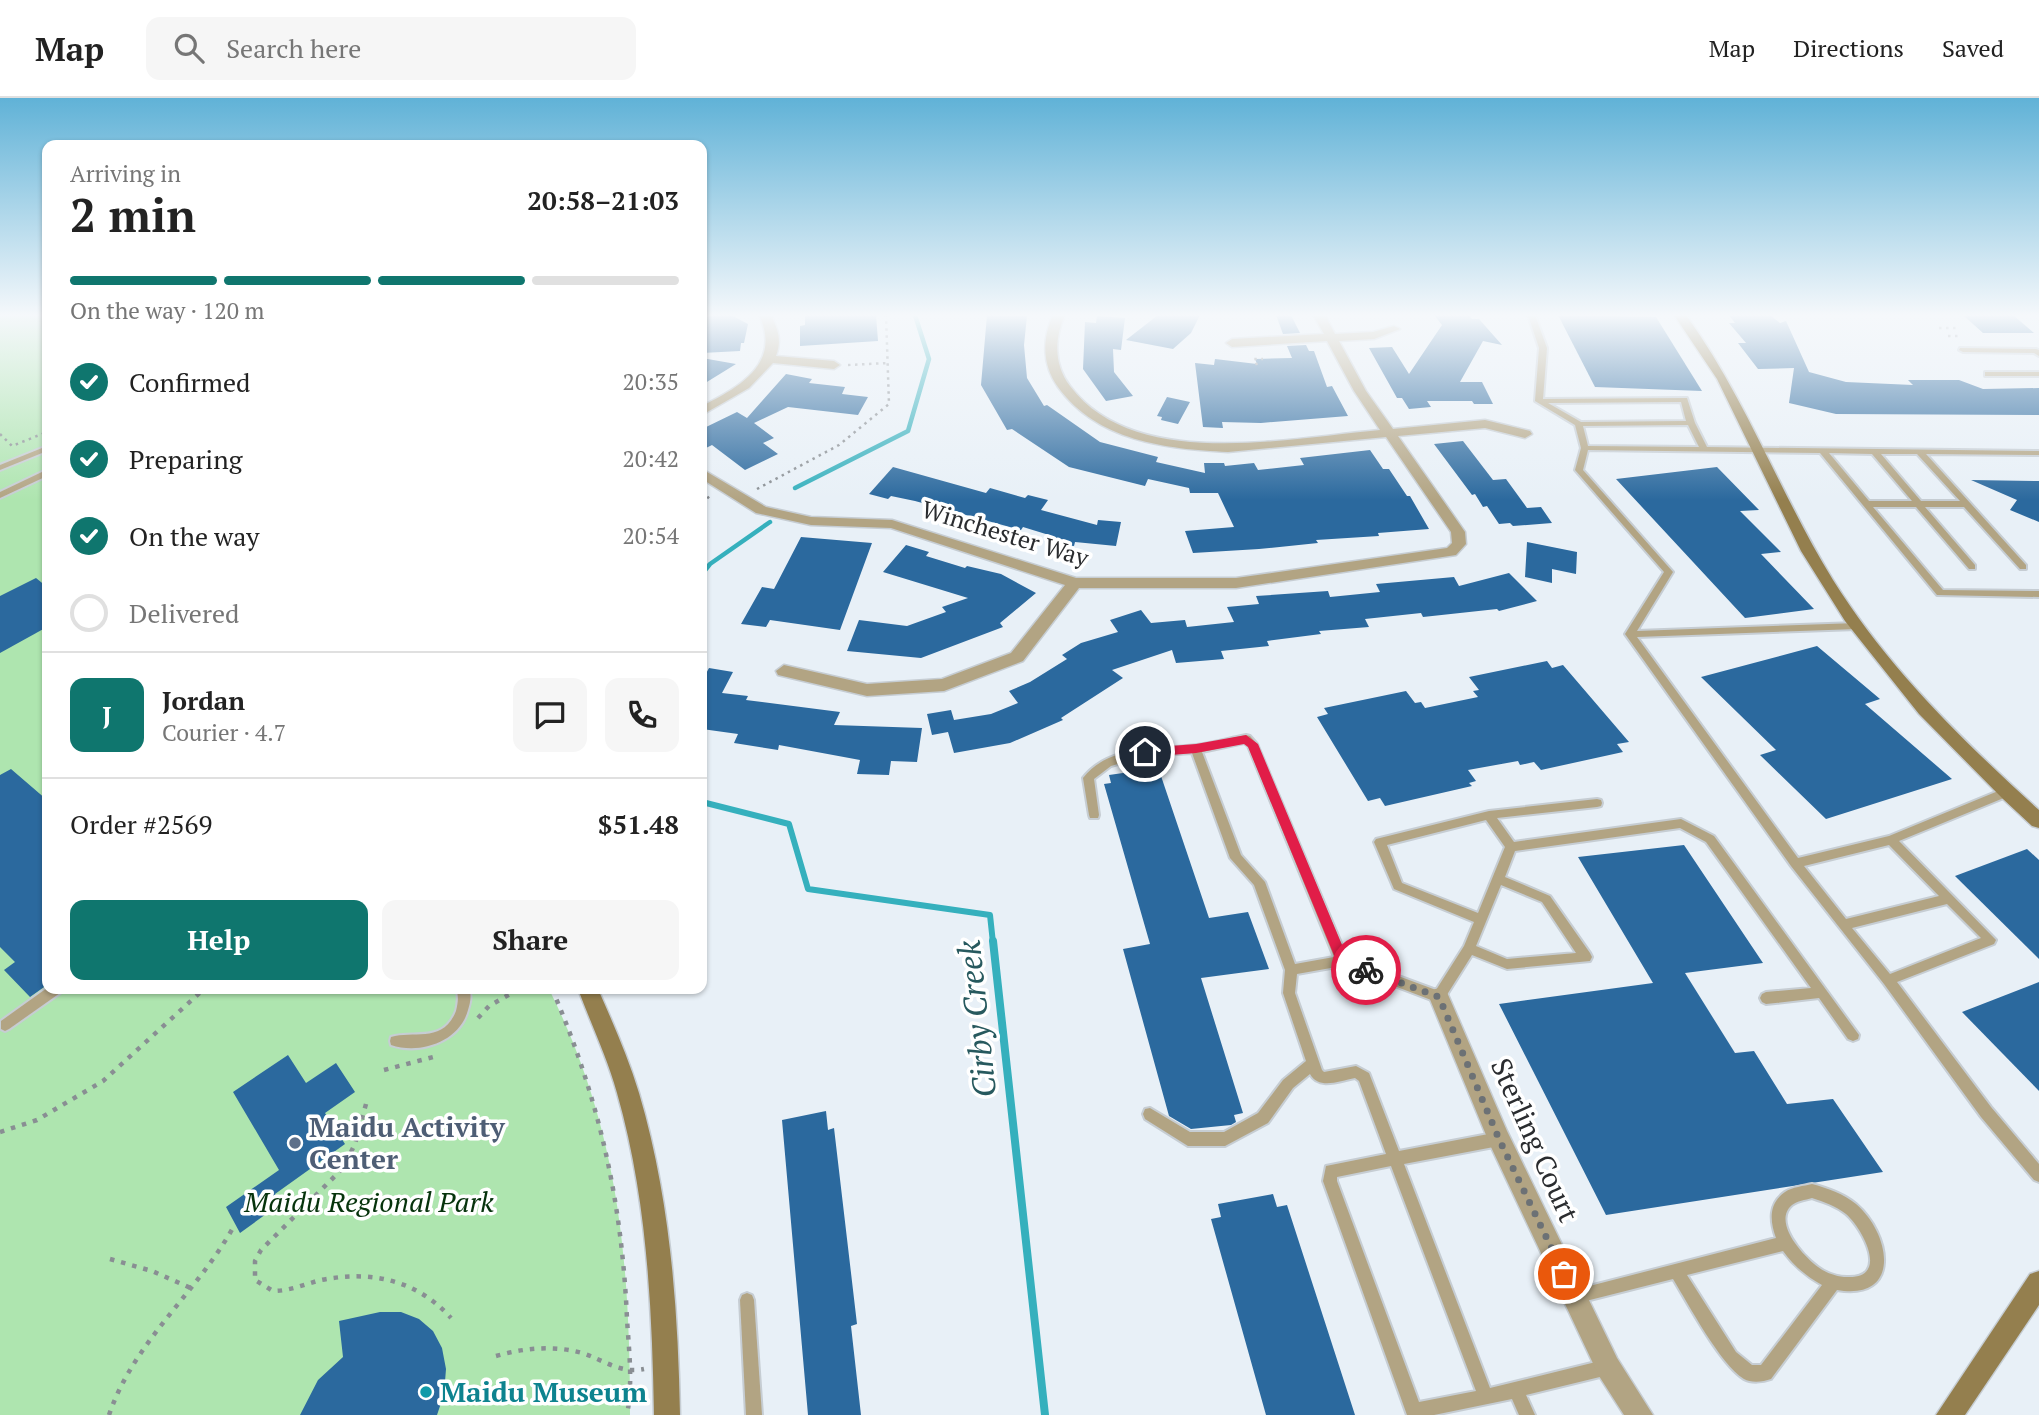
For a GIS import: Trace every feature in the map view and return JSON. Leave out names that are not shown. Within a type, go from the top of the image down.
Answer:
[{"type":"street","points":[[707,408],[742,388],[753,376]]},
{"type":"street","points":[[1056,376],[1064,390],[1082,410],[1111,426],[1144,438],[1191,447],[1228,448],[1485,424],[1525,434]]},
{"type":"street","points":[[1352,376],[1389,432]]},
{"type":"street","points":[[1722,376],[1813,558],[1857,626],[1912,696],[1952,741],[2039,821]]},
{"type":"street","name":"Winchester Way","points":[[707,476],[761,510],[811,521],[892,524],[1075,583],[1236,583],[1451,552],[1459,544],[1458,532],[1389,432]]},
{"type":"street","points":[[784,671],[867,690],[944,685],[1017,657],[1075,583]]},
{"type":"street","points":[[590,994],[616,1052],[630,1095],[649,1175],[661,1262],[667,1415]]},
{"type":"street","name":"Sterling Court","points":[[1439,997],[1499,1139],[1574,1297],[1608,1367],[1640,1415]]},
{"type":"street","points":[[1948,1415],[2039,1283]]},
{"type":"lane","points":[[1539,401],[1541,376]]},
{"type":"lane","points":[[1539,401],[1684,400],[1691,423],[1704,449]]},
{"type":"lane","points":[[1539,401],[1579,424],[1691,423]]},
{"type":"lane","points":[[1579,424],[1585,449],[1579,471],[1669,572],[1630,634]]},
{"type":"lane","points":[[1585,449],[2039,453]]},
{"type":"lane","points":[[0,468],[42,450]]},
{"type":"lane","points":[[1822,450],[1940,593],[2039,594]]},
{"type":"lane","points":[[1874,451],[1972,567]]},
{"type":"lane","points":[[1920,452],[2023,567]]},
{"type":"lane","points":[[0,495],[42,475]]},
{"type":"lane","points":[[1866,504],[1966,504]]},
{"type":"lane","points":[[1630,634],[1857,626]]},
{"type":"lane","points":[[1630,634],[1795,863],[1888,980],[1986,1112],[2039,1175]]},
{"type":"lane","points":[[1094,815],[1088,778],[1107,763],[1145,752],[1196,749],[1246,739],[1252,744],[1342,961]]},
{"type":"lane","points":[[1196,749],[1236,858],[1259,882],[1291,970],[1289,993],[1317,1074],[1324,1078],[1356,1072],[1364,1077],[1486,1397]]},
{"type":"lane","points":[[1795,863],[1891,840],[2007,792]]},
{"type":"lane","points":[[1481,920],[1398,886],[1380,842],[1489,815],[1597,803]]},
{"type":"lane","points":[[1489,815],[1511,847]]},
{"type":"lane","points":[[1511,847],[1681,823],[1710,839],[1853,1035]]},
{"type":"lane","points":[[1888,980],[1990,940],[1891,840]]},
{"type":"lane","points":[[1291,970],[1342,961],[1439,997],[1469,949],[1511,847]]},
{"type":"lane","points":[[1469,949],[1507,964],[1586,957],[1546,899],[1498,879]]},
{"type":"lane","points":[[1843,925],[1948,899]]},
{"type":"lane","points":[[1766,998],[1822,992]]},
{"type":"lane","points":[[5,1025],[48,994]]},
{"type":"lane","points":[[396,1041],[418,1043],[441,1037],[460,1016],[465,994]]},
{"type":"lane","points":[[1150,1114],[1188,1139],[1225,1139],[1263,1118],[1288,1084],[1313,1063]]},
{"type":"lane","points":[[1499,1139],[1331,1171],[1330,1181],[1415,1413],[1608,1367]]},
{"type":"lane","points":[[1812,1191],[1831,1196],[1850,1208],[1865,1224],[1875,1243],[1878,1261],[1873,1275],[1861,1284],[1843,1285],[1834,1282],[1823,1279],[1804,1266],[1779,1230],[1777,1213],[1783,1200],[1795,1192],[1812,1191]]},
{"type":"lane","points":[[1574,1297],[1786,1243]]},
{"type":"lane","points":[[1676,1271],[1731,1357],[1749,1373],[1765,1373],[1834,1282]]},
{"type":"lane","points":[[747,1300],[754,1415]]},
{"type":"lane","points":[[1516,1390],[1527,1415]]},
{"type":"path","points":[[740,498],[839,445],[889,404],[888,376]]},
{"type":"path","points":[[0,434],[12,446],[42,434]]},
{"type":"path","points":[[0,1132],[37,1120],[103,1081],[199,994]]},
{"type":"path","points":[[554,994],[588,1078],[616,1187],[624,1249],[629,1372],[627,1415]]},
{"type":"path","points":[[366,1104],[355,1144],[343,1168],[261,1250],[255,1261],[255,1280],[262,1287],[276,1291],[335,1278],[396,1280],[431,1297],[451,1318]]},
{"type":"path","points":[[109,1415],[134,1361],[207,1271],[234,1226]]},
{"type":"path","points":[[110,1259],[152,1270],[192,1289]]},
{"type":"path","points":[[496,1356],[530,1348],[551,1348],[576,1351],[602,1359],[629,1372],[666,1364]]},
{"type":"green space","name":"Maidu Regional Park","points":[[0,376],[42,376],[42,994],[551,994],[573,1041],[591,1093],[616,1197],[627,1303],[630,1415],[0,1415]]},
{"type":"building","points":[[784,376],[799,376],[812,379],[809,383],[845,387],[842,394],[868,397],[858,415],[788,407],[754,423],[774,438],[763,443],[778,454],[745,470],[712,445],[707,448],[707,427],[737,412],[747,418]]},
{"type":"building","points":[[982,376],[1027,376],[1044,406],[1047,405],[1100,442],[1158,457],[1156,462],[1205,473],[1204,463],[1224,463],[1225,466],[1254,463],[1258,470],[1304,465],[1300,458],[1370,450],[1383,469],[1389,469],[1407,496],[1410,496],[1429,529],[1378,533],[1379,536],[1316,540],[1318,543],[1259,549],[1193,553],[1185,531],[1234,527],[1218,493],[1190,493],[1189,488],[1148,479],[1145,486],[1069,467],[1012,429],[1007,430],[981,385]]},
{"type":"building","points":[[1088,376],[1118,376],[1133,396],[1106,401]]},
{"type":"building","points":[[1197,376],[1323,376],[1327,387],[1332,386],[1348,416],[1261,423],[1222,422],[1223,428],[1203,427]]},
{"type":"building","points":[[1385,376],[1463,376],[1460,382],[1482,382],[1493,404],[1427,401],[1431,407],[1409,409],[1402,398],[1397,398]]},
{"type":"building","points":[[1590,376],[1693,376],[1702,391],[1595,387]]},
{"type":"building","points":[[1793,376],[1826,376],[1846,382],[1913,385],[1908,380],[1959,380],[1983,389],[2039,388],[2039,415],[1836,414],[1789,403]]},
{"type":"building","points":[[1167,397],[1190,402],[1178,424],[1161,420],[1162,417],[1157,416]]},
{"type":"building","points":[[1463,441],[1493,480],[1506,479],[1527,508],[1541,507],[1552,523],[1513,526],[1510,523],[1499,524],[1487,506],[1483,507],[1475,494],[1472,495],[1434,444]]},
{"type":"building","points":[[893,467],[986,493],[990,488],[1025,498],[1028,495],[1048,500],[1041,510],[1097,525],[1098,520],[1121,522],[1116,546],[1075,542],[1074,546],[1047,543],[1049,535],[1023,527],[1021,530],[915,501],[869,494]]},
{"type":"building","points":[[1717,467],[1759,510],[1740,511],[1781,552],[1761,554],[1814,609],[1745,618],[1616,479]]},
{"type":"building","points":[[1971,480],[2039,481],[2039,522],[2010,510],[2017,500]]},
{"type":"building","points":[[801,537],[872,543],[840,630],[770,620],[766,627],[741,624],[762,587],[774,589]]},
{"type":"building","points":[[1527,542],[1577,552],[1576,574],[1552,569],[1552,583],[1525,577]]},
{"type":"building","points":[[906,545],[929,552],[926,556],[965,568],[967,566],[1001,574],[1036,593],[1000,623],[1003,627],[921,658],[847,651],[859,620],[907,626],[946,612],[942,607],[968,598],[883,572]]},
{"type":"building","points":[[1509,573],[1537,601],[1499,611],[1497,609],[1423,617],[1421,613],[1365,619],[1369,627],[1319,631],[1321,634],[1267,641],[1269,646],[1221,651],[1224,659],[1176,663],[1172,650],[1112,670],[1123,678],[1061,718],[1063,720],[1010,743],[954,753],[948,732],[932,735],[927,714],[951,710],[954,720],[991,714],[1018,703],[1009,691],[1030,682],[1067,659],[1062,655],[1081,643],[1118,632],[1110,620],[1141,610],[1151,623],[1185,620],[1187,627],[1234,622],[1227,607],[1259,604],[1256,596],[1328,591],[1330,597],[1380,592],[1376,584],[1454,577],[1459,586]]},
{"type":"building","points":[[36,578],[42,583],[42,630],[0,653],[0,596]]},
{"type":"building","points":[[1817,646],[1880,699],[1865,704],[1952,779],[1826,819],[1760,755],[1776,750],[1701,677]]},
{"type":"building","points":[[1547,661],[1552,668],[1563,665],[1629,742],[1617,744],[1623,752],[1541,770],[1534,762],[1520,765],[1518,761],[1468,770],[1476,781],[1469,783],[1472,786],[1385,806],[1380,798],[1368,801],[1317,717],[1328,714],[1324,708],[1406,691],[1415,703],[1421,702],[1425,708],[1478,697],[1473,691],[1479,690],[1469,677]]},
{"type":"building","points":[[709,668],[733,672],[722,693],[748,696],[746,700],[840,712],[834,725],[922,728],[917,762],[891,761],[889,775],[857,774],[860,760],[779,745],[778,750],[734,743],[738,734],[707,730]]},
{"type":"building","points":[[11,769],[42,796],[42,989],[30,997],[4,970],[15,962],[0,947],[0,775]]},
{"type":"building","points":[[1151,769],[1154,777],[1161,776],[1209,918],[1248,912],[1269,969],[1201,978],[1243,1113],[1234,1115],[1236,1122],[1231,1125],[1191,1129],[1169,1116],[1123,949],[1150,944],[1104,784],[1111,783],[1109,775]]},
{"type":"building","points":[[1684,845],[1763,963],[1685,973],[1735,1053],[1754,1051],[1787,1104],[1833,1099],[1883,1172],[1606,1215],[1499,1004],[1653,983],[1578,857]]},
{"type":"building","points":[[2027,849],[2039,860],[2039,959],[1955,876]]},
{"type":"building","points":[[2039,982],[2039,1091],[1962,1012]]},
{"type":"building","points":[[288,1055],[306,1083],[336,1063],[355,1092],[325,1113],[345,1144],[275,1194],[280,1204],[240,1233],[226,1207],[279,1170],[233,1092]]},
{"type":"building","points":[[826,1111],[828,1130],[834,1128],[857,1324],[851,1326],[861,1415],[808,1415],[782,1120]]},
{"type":"building","points":[[1273,1194],[1277,1207],[1287,1205],[1355,1415],[1266,1415],[1211,1219],[1221,1217],[1218,1204]]},
{"type":"building","points":[[380,1312],[401,1312],[419,1319],[433,1331],[442,1348],[446,1369],[444,1394],[437,1415],[300,1415],[318,1380],[343,1357],[339,1321]]},
{"type":"waterway","name":"Cirby Creek","points":[[795,488],[908,431],[924,376]]},
{"type":"waterway","name":"Cirby Creek","points":[[707,568],[770,522]]},
{"type":"waterway","name":"Cirby Creek","points":[[707,803],[789,824],[808,889],[990,915],[993,943]]},
{"type":"waterway","name":"Cirby Creek","points":[[993,941],[1045,1415]]},
{"type":"way so far","points":[[1366,970],[1439,997],[1499,1139],[1564,1274]]},
{"type":"place","name":"Maidu Activity Center","points":[[295,1143]]},
{"type":"place","name":"Maidu Museum","points":[[426,1392]]},
{"type":"route","points":[[1145,752],[1196,749],[1246,739],[1252,744],[1342,961],[1366,970]]}]
